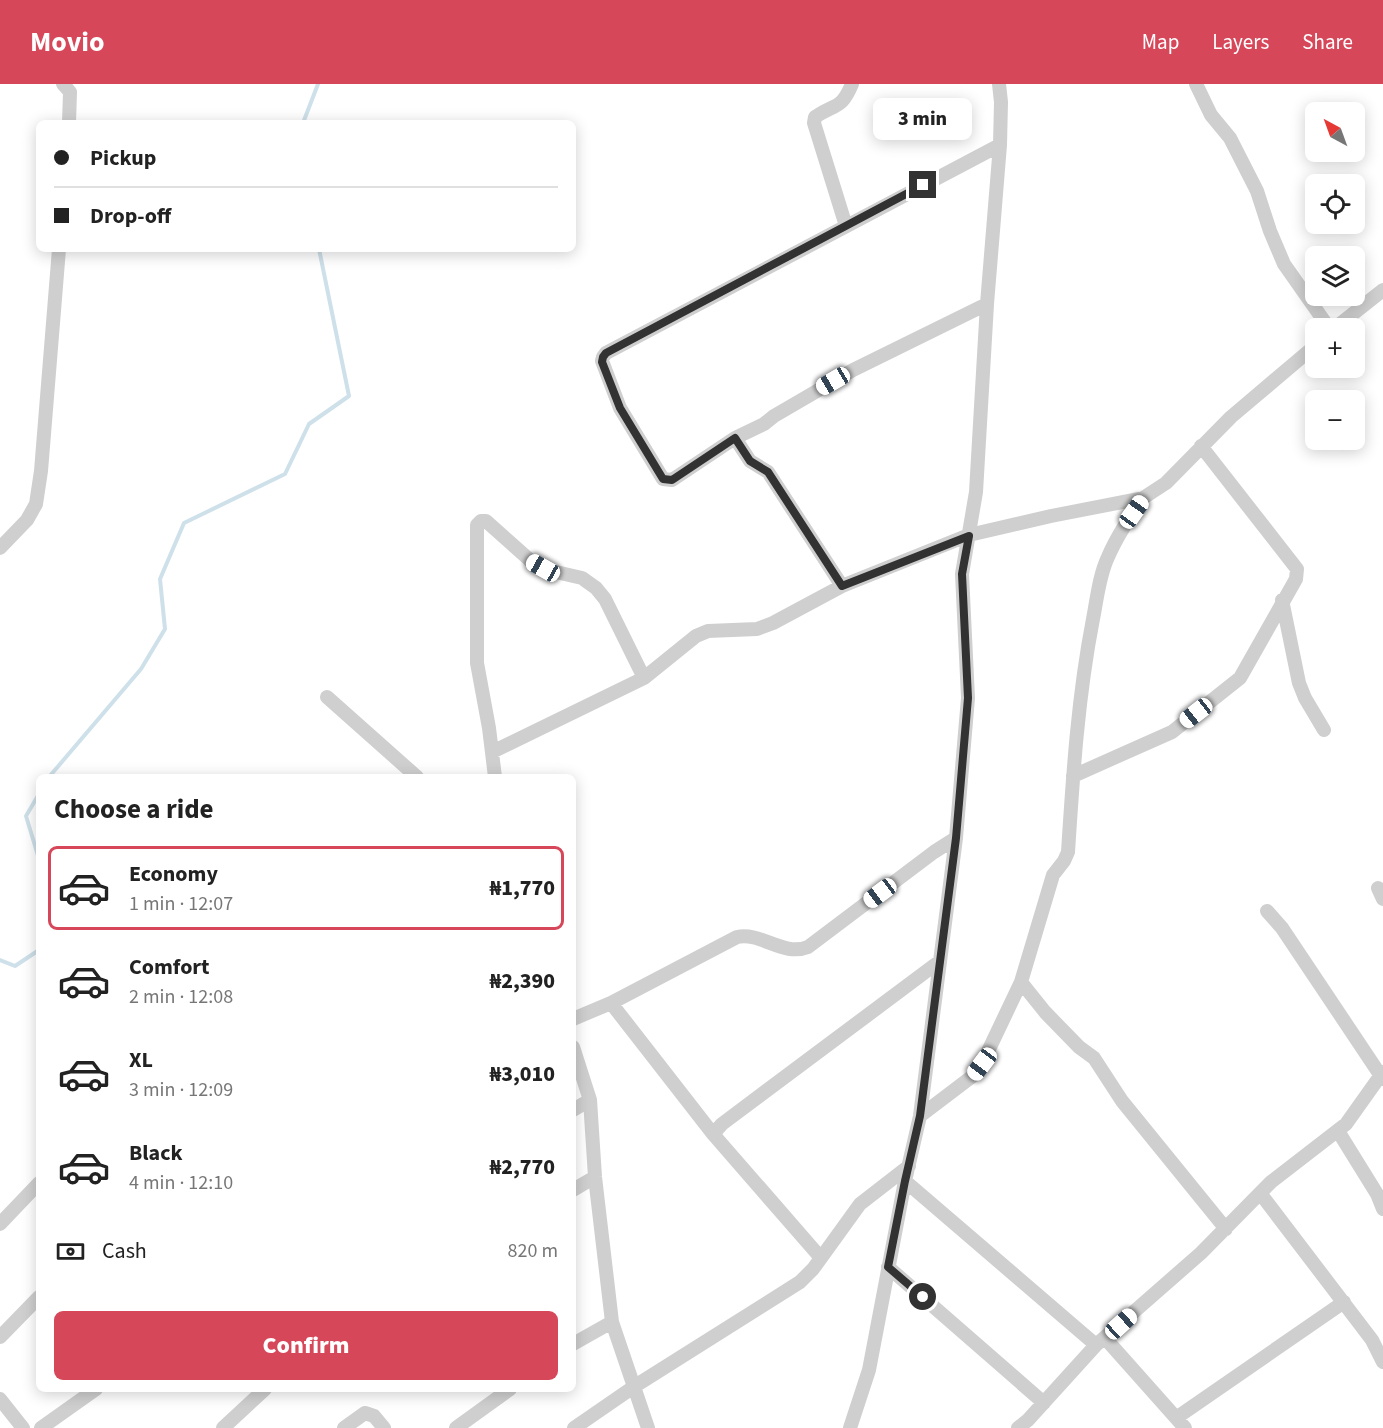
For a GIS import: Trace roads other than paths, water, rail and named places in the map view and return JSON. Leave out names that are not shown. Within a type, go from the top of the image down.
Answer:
[{"type":"street","points":[[63,84],[70,92],[69,120]]},
{"type":"street","points":[[846,226],[814,123],[815,117],[841,105],[852,84]]},
{"type":"street","points":[[850,1428],[869,1370],[905,1181],[920,1116],[956,838],[968,698],[962,574],[976,492],[987,304],[1000,145],[999,84]]},
{"type":"street","points":[[1196,84],[1210,115],[1230,138],[1257,191],[1284,264],[1322,318]]},
{"type":"street","points":[[987,304],[853,370],[764,424],[735,438],[672,480],[663,479],[620,408],[602,362],[603,357],[1000,145]]},
{"type":"street","points":[[0,548],[27,520],[36,504],[41,471],[59,252]]},
{"type":"street","points":[[1348,318],[1383,290]]},
{"type":"street","points":[[492,752],[644,678],[696,636],[708,631],[758,629],[842,586],[969,536],[1051,516],[1143,498],[1166,483],[1231,417],[1305,354]]},
{"type":"street","points":[[735,438],[750,461],[768,472],[842,586]]},
{"type":"street","points":[[1073,776],[1172,732],[1234,684],[1240,678],[1282,600],[1296,579],[1297,569],[1201,447]]},
{"type":"street","points":[[920,1116],[978,1070],[1021,982],[1053,875],[1068,852],[1084,666],[1102,576],[1107,559],[1124,526],[1143,498]]},
{"type":"street","points":[[492,774],[492,752],[477,663],[477,525],[481,521],[486,521],[532,562],[543,568],[582,578],[596,588],[605,599],[644,678]]},
{"type":"street","points":[[1282,600],[1299,683],[1324,730]]},
{"type":"street","points":[[327,697],[414,774]]},
{"type":"street","points":[[576,1014],[611,1003],[737,937],[747,935],[792,950],[808,947],[956,838]]},
{"type":"street","points":[[1027,1425],[1100,1342],[1226,1228],[1260,1193],[1346,1124],[1382,1075],[1282,928],[1267,911]]},
{"type":"street","points":[[713,1134],[722,1124],[940,961]]},
{"type":"street","points":[[1021,982],[1045,1012],[1079,1047],[1094,1058],[1122,1101],[1226,1228]]},
{"type":"street","points":[[611,1003],[713,1134],[821,1258]]},
{"type":"street","points":[[576,1056],[590,1100],[612,1322],[648,1428]]},
{"type":"street","points":[[576,1108],[590,1100]]},
{"type":"street","points":[[1338,1131],[1377,1194],[1383,1209]]},
{"type":"street","points":[[574,1428],[635,1386],[800,1282],[821,1258],[860,1204],[909,1166]]},
{"type":"street","points":[[576,1188],[596,1177]]},
{"type":"street","points":[[905,1181],[1100,1342],[1181,1423],[1344,1302]]},
{"type":"street","points":[[0,1224],[36,1186]]},
{"type":"street","points":[[1260,1193],[1372,1340],[1383,1362]]},
{"type":"street","points":[[888,1267],[1044,1403]]},
{"type":"street","points":[[0,1337],[36,1300]]},
{"type":"street","points":[[576,1342],[612,1322]]},
{"type":"street","points":[[41,1428],[92,1392]]},
{"type":"street","points":[[223,1428],[262,1392]]},
{"type":"street","points":[[456,1428],[506,1392]]},
{"type":"street","points":[[0,1399],[23,1428]]},
{"type":"street","points":[[344,1428],[365,1413],[374,1416],[384,1428]]},
{"type":"waterway","points":[[304,120],[318,84]]},
{"type":"waterway","points":[[52,774],[141,669],[165,629],[160,579],[184,523],[285,474],[309,424],[349,396],[320,252]]},
{"type":"waterway","points":[[36,799],[26,816],[36,849]]},
{"type":"waterway","points":[[0,960],[15,966],[36,952]]}]
